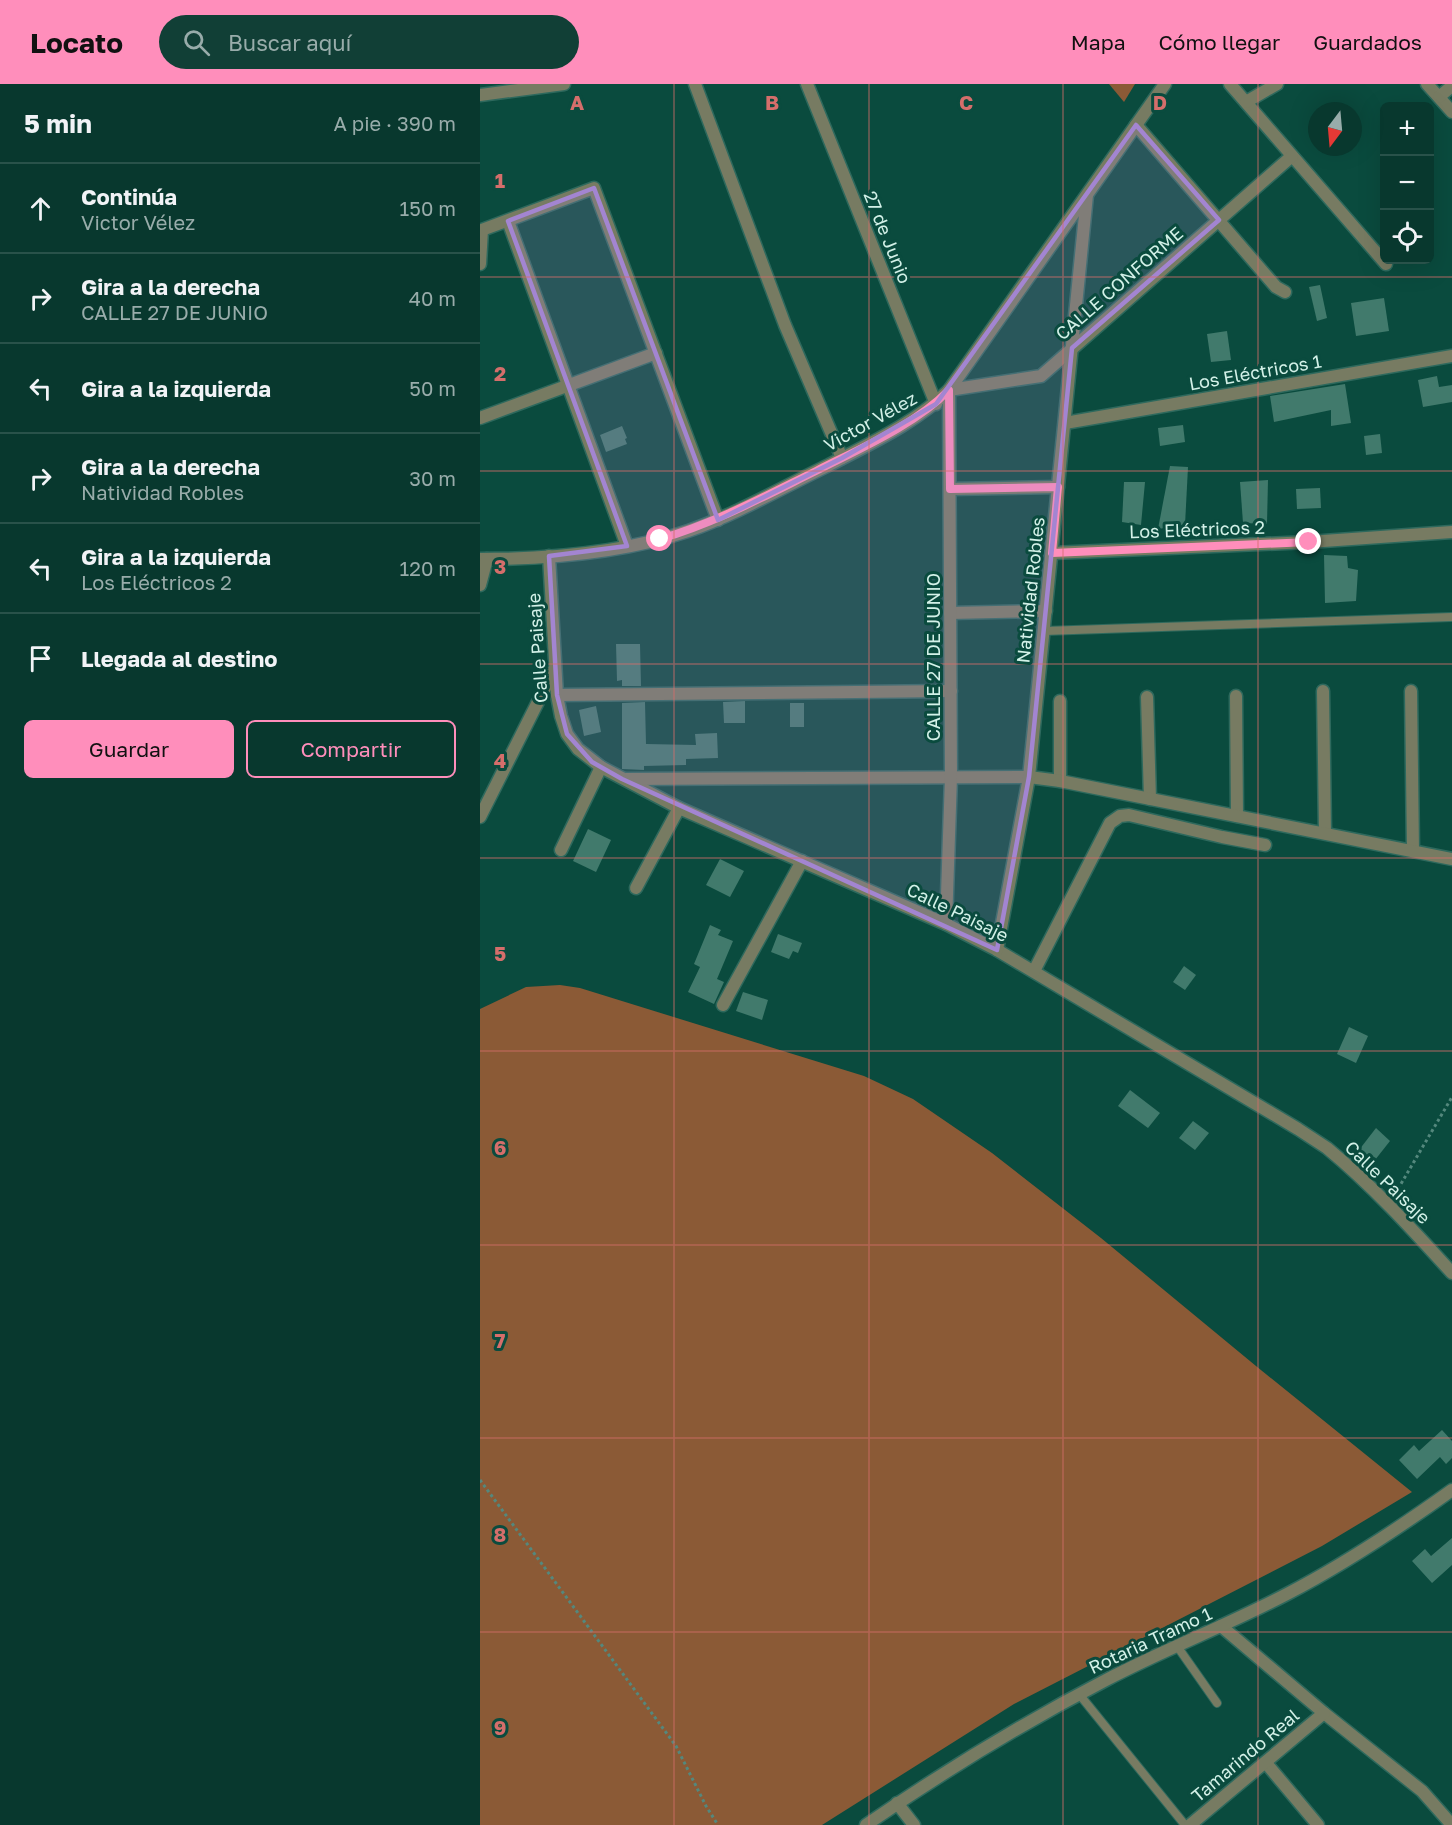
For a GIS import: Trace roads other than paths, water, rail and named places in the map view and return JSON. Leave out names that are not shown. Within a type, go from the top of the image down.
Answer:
[{"type":"street","points":[[480,95],[564,84]]},
{"type":"street","points":[[695,84],[785,325],[842,458]]},
{"type":"street","name":"27 de Junio","points":[[808,84],[936,404]]},
{"type":"street","name":"Victor Vélez","points":[[484,559],[549,556],[627,546],[660,539],[718,520],[842,458],[917,417],[936,404],[949,390],[1165,84]]},
{"type":"street","points":[[1230,84],[1380,257]]},
{"type":"street","points":[[1246,102],[1277,84]]},
{"type":"street","points":[[1427,84],[1452,112]]},
{"type":"street","points":[[1439,97],[1452,86]]},
{"type":"street","points":[[1136,125],[1276,287],[1285,292]]},
{"type":"street","name":"CALLE CONFORME","points":[[949,390],[1041,376],[1292,156]]},
{"type":"street","points":[[480,264],[482,230],[594,188],[718,520]]},
{"type":"street","name":"Natividad Robles","points":[[997,950],[1029,777],[1088,194]]},
{"type":"street","points":[[508,221],[627,546]]},
{"type":"street","points":[[480,418],[656,353]]},
{"type":"street","name":"Los Eléctricos 1","points":[[1065,423],[1452,356]]},
{"type":"street","name":"CALLE 27 DE JUNIO","points":[[946,924],[951,777],[949,390]]},
{"type":"street","points":[[950,489],[1058,487]]},
{"type":"street","name":"Los Eléctricos 2","points":[[1052,553],[1309,542],[1452,532]]},
{"type":"street","name":"Calle Paisaje","points":[[549,556],[557,695],[567,734],[578,749],[601,767],[679,808],[946,924],[997,950],[1298,1129],[1327,1148],[1360,1175],[1389,1203],[1452,1273]]},
{"type":"street","points":[[480,585],[484,559]]},
{"type":"street","points":[[950,613],[1046,611]]},
{"type":"street","points":[[480,817],[555,667]]},
{"type":"street","points":[[557,695],[951,691]]},
{"type":"street","points":[[1411,691],[1413,851]]},
{"type":"street","points":[[1323,692],[1325,833]]},
{"type":"street","points":[[1236,696],[1237,816]]},
{"type":"street","points":[[1147,697],[1150,799]]},
{"type":"street","points":[[1060,701],[1060,781]]},
{"type":"street","points":[[561,850],[601,767]]},
{"type":"street","points":[[622,779],[1029,777],[1060,781],[1452,859]]},
{"type":"street","points":[[636,888],[679,808]]},
{"type":"street","points":[[1034,971],[1110,823],[1115,819],[1129,815],[1265,845]]},
{"type":"street","points":[[723,1005],[802,861]]},
{"type":"street","name":"Rotaria Tramo 1","points":[[866,1825],[966,1759],[1079,1694],[1286,1594],[1353,1557],[1452,1490]]},
{"type":"street","points":[[1221,1626],[1324,1713],[1422,1791],[1452,1825]]},
{"type":"street","name":"Tamarindo Real","points":[[1187,1825],[1266,1763],[1324,1713]]},
{"type":"street","points":[[1266,1763],[1318,1825]]},
{"type":"street","points":[[897,1803],[914,1825]]},
{"type":"lane","points":[[1044,632],[1452,617]]},
{"type":"lane","points":[[1177,1646],[1218,1703]]},
{"type":"lane","points":[[1079,1694],[1187,1825]]}]
